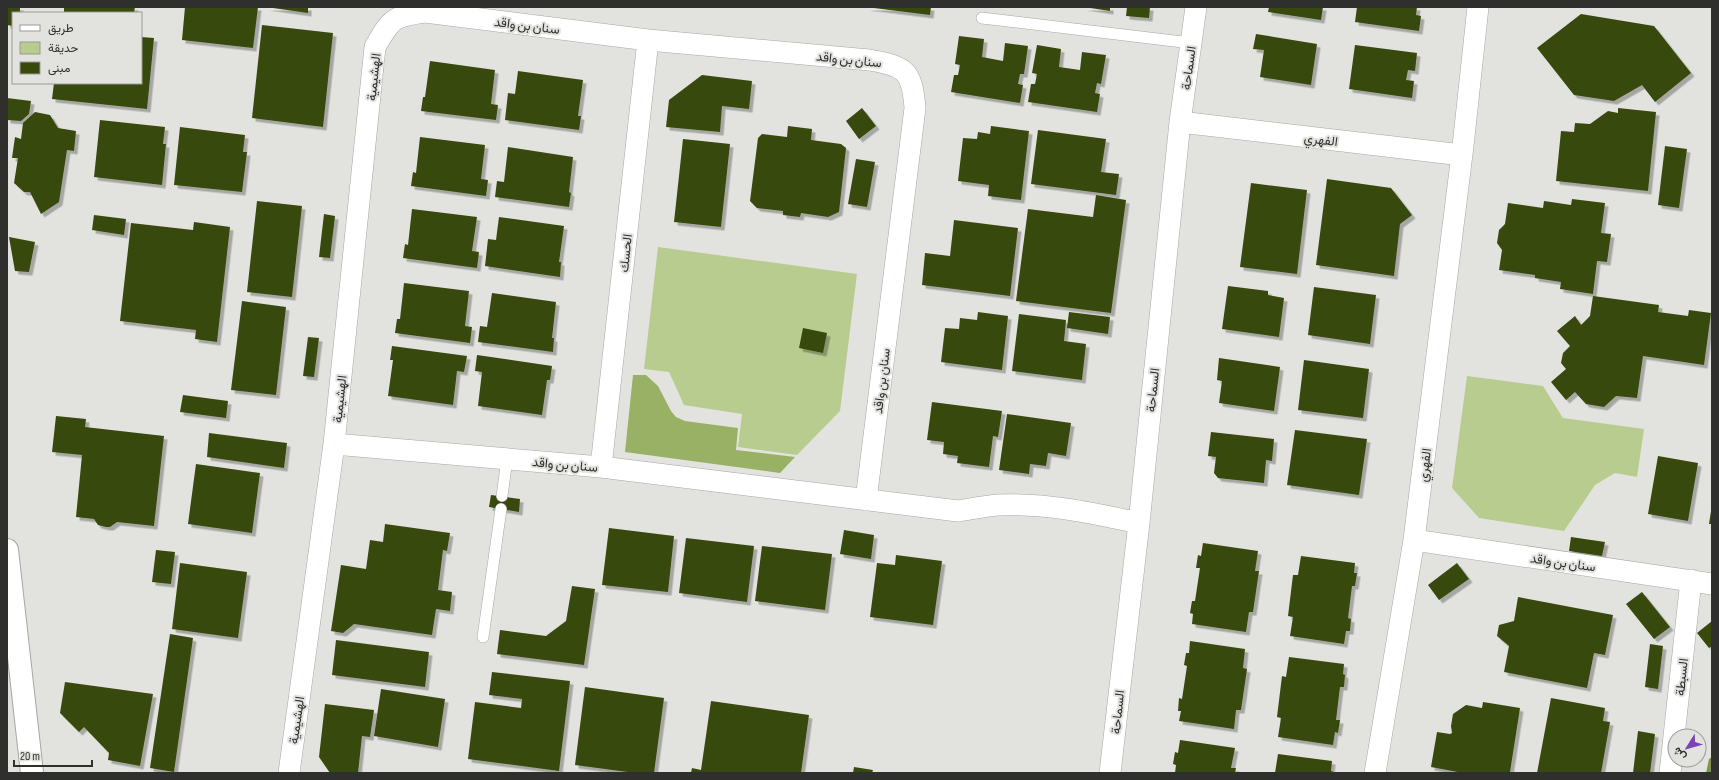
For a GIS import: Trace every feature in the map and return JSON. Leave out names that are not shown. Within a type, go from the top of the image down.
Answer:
[{"type":"street","name":"السماحة","points":[[1110,773],[1139,523],[1180,122],[1196,7]]},
{"type":"street","name":"الفهري","points":[[1375,773],[1414,540],[1462,155],[1478,7]]},
{"type":"street","name":"سنان بن واقد","points":[[387,26],[402,15],[425,12],[648,40],[869,60],[891,64],[903,71],[912,83],[915,108],[866,500]]},
{"type":"street","name":"الهشيمية","points":[[289,773],[334,444],[376,47],[387,26]]},
{"type":"street","name":"الحسك","points":[[602,467],[648,40]]},
{"type":"street","name":"الفهري","points":[[1180,122],[1462,155]]},
{"type":"street","name":"سنان بن واقد","points":[[334,444],[602,467],[958,511],[996,505],[1049,506],[1083,511],[1139,523]]},
{"type":"street","name":"سنان بن واقد","points":[[1414,540],[1712,584]]},
{"type":"street","points":[[7,550],[35,770]]},
{"type":"street","name":"السبطة","points":[[1670,773],[1691,580]]},
{"type":"lane","points":[[982,18],[1191,43]]},
{"type":"lane","points":[[502,496],[507,459]]},
{"type":"lane","points":[[483,637],[501,509]]},
{"type":"green space","points":[[658,247],[857,274],[840,411],[797,455],[738,447],[742,414],[684,405],[669,372],[644,369]]},
{"type":"green space","points":[[1467,376],[1543,386],[1563,418],[1644,429],[1637,477],[1615,473],[1595,485],[1564,531],[1479,518],[1452,488]]},
{"type":"shaded area","points":[[633,375],[646,375],[658,386],[671,411],[676,417],[685,421],[738,428],[736,450],[795,457],[780,473],[625,452]]},
{"type":"shaded area","points":[[1712,757],[1712,773],[1706,773],[1709,759]]},
{"type":"building","points":[[7,7],[20,7],[20,12],[12,12],[12,26],[7,25]]},
{"type":"building","points":[[64,7],[135,7],[134,12],[64,12]]},
{"type":"building","points":[[185,7],[258,7],[253,48],[182,40]]},
{"type":"building","points":[[266,7],[308,7],[308,13]]},
{"type":"building","points":[[866,7],[931,7],[930,15]]},
{"type":"building","points":[[1084,7],[1110,7],[1110,11]]},
{"type":"building","points":[[1127,7],[1150,7],[1149,18],[1126,16]]},
{"type":"building","points":[[1269,7],[1323,7],[1321,20],[1268,12]]},
{"type":"building","points":[[1357,7],[1417,7],[1416,15],[1421,16],[1419,31],[1355,22]]},
{"type":"building","points":[[1581,14],[1654,26],[1691,73],[1655,102],[1642,85],[1614,101],[1574,95],[1537,48]]},
{"type":"building","points":[[262,25],[333,33],[323,127],[252,118]]},
{"type":"building","points":[[1256,34],[1317,44],[1311,85],[1260,77],[1264,50],[1253,49]]},
{"type":"building","points":[[959,36],[984,39],[982,57],[1003,61],[1005,43],[1028,46],[1024,74],[1020,74],[1018,84],[1023,85],[1020,103],[951,92],[954,75],[958,75],[960,65],[955,64]]},
{"type":"building","points":[[142,37],[154,38],[147,109],[52,99],[54,84],[142,84]]},
{"type":"building","points":[[1037,45],[1061,49],[1059,67],[1080,70],[1082,52],[1106,55],[1101,84],[1097,83],[1095,93],[1100,94],[1097,112],[1028,102],[1031,84],[1035,84],[1037,74],[1032,73]]},
{"type":"building","points":[[1355,45],[1417,53],[1415,71],[1408,70],[1406,80],[1414,81],[1412,98],[1349,89]]},
{"type":"building","points":[[430,61],[495,70],[491,104],[498,105],[496,120],[421,111],[423,97],[425,97]]},
{"type":"building","points":[[518,71],[583,80],[578,116],[581,116],[579,130],[505,120],[508,93],[515,94]]},
{"type":"building","points":[[702,75],[752,81],[749,109],[722,106],[720,132],[666,127],[669,100]]},
{"type":"building","points":[[7,98],[31,101],[29,114],[21,121],[7,120]]},
{"type":"building","points":[[862,108],[876,126],[859,139],[846,121]]},
{"type":"building","points":[[1618,108],[1656,112],[1648,191],[1556,181],[1561,131],[1574,132],[1575,123],[1590,124],[1608,111],[1618,113]]},
{"type":"building","points":[[35,112],[50,115],[58,128],[76,131],[74,151],[67,150],[59,202],[41,214],[30,192],[24,192],[14,183],[18,158],[12,158],[15,137],[21,139],[23,123]]},
{"type":"building","points":[[100,120],[165,127],[163,144],[166,144],[162,185],[94,177]]},
{"type":"building","points":[[788,126],[812,129],[811,140],[841,144],[846,148],[839,212],[828,217],[801,213],[800,217],[783,215],[783,211],[757,208],[750,201],[758,138],[762,134],[787,137]]},
{"type":"building","points":[[991,126],[1029,131],[1021,200],[988,196],[989,185],[958,181],[963,138],[977,139],[978,132],[990,134]]},
{"type":"building","points":[[180,127],[245,135],[243,152],[247,152],[242,192],[174,185]]},
{"type":"building","points":[[1038,130],[1106,139],[1101,172],[1119,174],[1116,195],[1031,184]]},
{"type":"building","points":[[420,137],[485,145],[481,179],[488,180],[486,196],[411,186],[413,172],[416,173]]},
{"type":"building","points":[[683,139],[730,144],[721,227],[674,222]]},
{"type":"building","points":[[1665,146],[1687,149],[1679,208],[1658,205]]},
{"type":"building","points":[[508,147],[573,157],[569,207],[495,197],[497,181],[504,182]]},
{"type":"building","points":[[856,159],[875,162],[867,207],[848,204]]},
{"type":"building","points":[[1327,179],[1391,188],[1412,215],[1400,224],[1394,276],[1316,265]]},
{"type":"building","points":[[1251,183],[1307,190],[1297,274],[1240,267]]},
{"type":"building","points":[[1096,195],[1126,200],[1111,313],[1016,301],[1028,209],[1093,217]]},
{"type":"building","points":[[1572,199],[1605,203],[1601,233],[1611,234],[1607,262],[1597,261],[1593,294],[1560,289],[1561,282],[1535,278],[1535,275],[1499,270],[1502,250],[1497,243],[1499,230],[1505,224],[1508,203],[1543,208],[1544,201],[1571,205]]},
{"type":"building","points":[[257,201],[302,206],[292,297],[247,292]]},
{"type":"building","points":[[412,209],[477,217],[472,251],[479,252],[477,268],[403,258],[405,244],[408,245]]},
{"type":"building","points":[[324,214],[335,216],[330,258],[319,257]]},
{"type":"building","points":[[94,215],[126,219],[124,235],[92,230]]},
{"type":"building","points":[[499,217],[564,226],[559,262],[561,262],[560,277],[485,266],[488,239],[496,240]]},
{"type":"building","points":[[954,220],[1018,228],[1010,296],[922,285],[925,253],[950,256]]},
{"type":"building","points":[[194,222],[230,227],[217,342],[195,339],[196,330],[120,321],[131,223],[193,230]]},
{"type":"building","points":[[9,237],[35,242],[29,272],[15,271]]},
{"type":"building","points":[[404,283],[469,291],[465,326],[472,327],[470,343],[395,333],[397,319],[400,319]]},
{"type":"building","points":[[1228,286],[1268,291],[1268,295],[1284,298],[1279,337],[1222,329]]},
{"type":"building","points":[[1314,287],[1376,295],[1370,344],[1308,335]]},
{"type":"building","points":[[492,293],[556,302],[552,338],[554,338],[553,352],[478,342],[480,326],[487,327]]},
{"type":"building","points":[[1593,296],[1659,305],[1658,312],[1688,316],[1689,310],[1711,313],[1704,365],[1643,356],[1637,398],[1616,396],[1604,407],[1586,404],[1575,392],[1566,400],[1551,382],[1566,369],[1561,363],[1563,353],[1570,346],[1557,331],[1575,316],[1581,325],[1590,316]]},
{"type":"building","points":[[242,301],[286,307],[276,395],[231,390]]},
{"type":"building","points":[[978,312],[1008,316],[1002,370],[941,362],[945,328],[959,329],[960,318],[977,320]]},
{"type":"building","points":[[1069,312],[1110,317],[1108,334],[1067,328]]},
{"type":"building","points":[[1019,314],[1066,320],[1064,341],[1086,344],[1082,380],[1012,371]]},
{"type":"building","points":[[803,328],[827,333],[823,353],[799,348]]},
{"type":"building","points":[[308,337],[319,338],[314,377],[303,376]]},
{"type":"building","points":[[392,346],[467,356],[464,372],[457,371],[453,405],[388,396],[393,360],[390,360]]},
{"type":"building","points":[[477,355],[552,366],[550,380],[547,380],[542,415],[478,406],[482,372],[475,371]]},
{"type":"building","points":[[1219,358],[1280,367],[1274,411],[1219,403],[1222,381],[1217,380]]},
{"type":"building","points":[[1304,360],[1369,369],[1363,418],[1298,410]]},
{"type":"building","points":[[183,395],[228,401],[226,418],[180,412]]},
{"type":"building","points":[[932,402],[1002,411],[998,437],[993,436],[989,467],[957,463],[958,456],[943,454],[944,442],[927,440]]},
{"type":"building","points":[[1007,414],[1071,423],[1066,456],[1048,453],[1046,466],[1030,464],[1029,474],[999,470]]},
{"type":"building","points":[[56,416],[86,419],[85,427],[164,436],[154,526],[117,522],[110,527],[106,527],[98,525],[94,519],[76,517],[82,455],[52,452]]},
{"type":"building","points":[[1295,430],[1367,439],[1359,495],[1287,485]]},
{"type":"building","points":[[1211,432],[1274,439],[1272,461],[1266,460],[1264,483],[1218,478],[1214,473],[1216,457],[1208,456]]},
{"type":"building","points":[[209,433],[287,443],[284,468],[207,457]]},
{"type":"building","points":[[1658,456],[1698,463],[1688,521],[1648,514]]},
{"type":"building","points":[[196,464],[260,473],[252,533],[188,524]]},
{"type":"building","points":[[491,495],[520,499],[519,512],[489,507]]},
{"type":"building","points":[[1711,511],[1712,524],[1709,524]]},
{"type":"building","points":[[385,524],[450,533],[447,551],[443,550],[438,590],[452,592],[450,611],[436,609],[432,635],[354,624],[343,633],[331,631],[341,565],[366,569],[370,540],[383,542]]},
{"type":"building","points":[[609,528],[674,536],[668,592],[602,585]]},
{"type":"building","points":[[844,530],[874,535],[871,559],[840,554]]},
{"type":"building","points":[[1571,537],[1605,542],[1602,556],[1569,551]]},
{"type":"building","points":[[686,538],[754,546],[747,602],[679,593]]},
{"type":"building","points":[[1203,543],[1258,551],[1255,571],[1259,571],[1253,612],[1249,612],[1246,632],[1192,624],[1193,614],[1190,613],[1192,601],[1195,601],[1200,568],[1196,568],[1198,555],[1201,556]]},
{"type":"building","points":[[762,546],[832,554],[825,610],[755,601]]},
{"type":"building","points":[[156,550],[175,552],[171,584],[152,582]]},
{"type":"building","points":[[896,555],[942,561],[933,625],[870,617],[877,563],[895,565]]},
{"type":"building","points":[[1301,556],[1355,563],[1354,573],[1357,573],[1355,586],[1352,586],[1348,618],[1351,619],[1350,631],[1346,631],[1344,644],[1290,636],[1293,617],[1288,616],[1293,575],[1298,575]]},
{"type":"building","points":[[180,563],[247,572],[238,638],[172,629]]},
{"type":"building","points":[[1457,563],[1469,579],[1439,600],[1428,585]]},
{"type":"building","points":[[572,586],[595,589],[584,665],[497,654],[500,630],[546,636],[566,621]]},
{"type":"building","points":[[1642,592],[1670,627],[1654,639],[1626,604]]},
{"type":"building","points":[[1518,597],[1613,615],[1605,655],[1594,653],[1587,688],[1504,672],[1509,646],[1497,636],[1499,625],[1514,621]]},
{"type":"building","points":[[1712,621],[1712,646],[1709,648],[1697,633]]},
{"type":"building","points":[[170,634],[193,638],[174,772],[150,768]]},
{"type":"building","points":[[336,640],[429,652],[425,687],[332,675]]},
{"type":"building","points":[[1190,641],[1245,649],[1243,668],[1247,669],[1241,710],[1236,710],[1234,729],[1179,721],[1181,711],[1178,711],[1179,698],[1182,699],[1187,666],[1184,665],[1186,653],[1189,653]]},
{"type":"building","points":[[1650,644],[1663,646],[1658,689],[1645,687]]},
{"type":"building","points":[[1289,657],[1344,664],[1344,687],[1340,687],[1336,720],[1340,720],[1338,733],[1335,732],[1333,745],[1278,737],[1281,718],[1277,717],[1282,676],[1286,677]]},
{"type":"building","points":[[492,672],[570,681],[559,771],[468,759],[475,702],[521,708],[522,699],[489,695]]},
{"type":"building","points":[[65,682],[153,694],[140,766],[108,760],[109,753],[84,727],[79,732],[60,713]]},
{"type":"building","points":[[585,687],[664,698],[654,773],[635,773],[575,765]]},
{"type":"building","points":[[381,689],[445,699],[438,747],[374,736]]},
{"type":"building","points":[[1551,698],[1605,708],[1603,721],[1610,722],[1601,773],[1537,773]]},
{"type":"building","points":[[711,701],[809,715],[801,773],[691,773],[692,768],[701,770]]},
{"type":"building","points":[[1483,702],[1520,708],[1510,772],[1463,773],[1431,767],[1437,732],[1452,733],[1451,726],[1453,714],[1466,705],[1482,708]]},
{"type":"building","points":[[325,704],[374,710],[370,737],[362,736],[358,773],[330,773],[319,757]]},
{"type":"building","points":[[1638,731],[1655,734],[1650,773],[1633,773]]},
{"type":"building","points":[[1180,740],[1235,748],[1231,768],[1236,768],[1235,773],[1175,773],[1176,765],[1173,764],[1175,752],[1178,753]]},
{"type":"building","points":[[1278,754],[1332,761],[1331,771],[1334,773],[1275,773]]},
{"type":"building","points":[[854,767],[873,770],[872,773],[853,773]]}]
